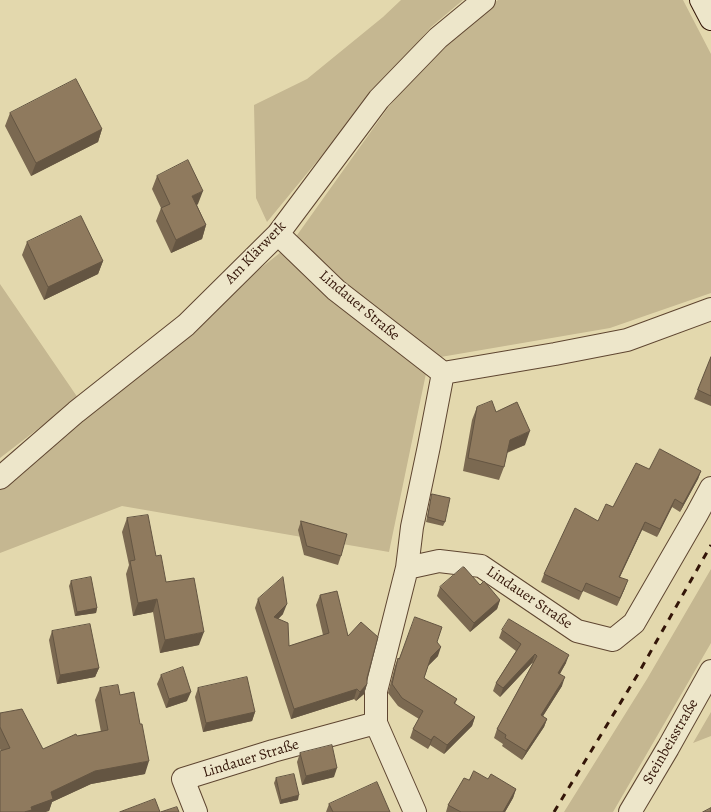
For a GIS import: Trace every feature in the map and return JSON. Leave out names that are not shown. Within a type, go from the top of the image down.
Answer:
[{"type":"street","name":"Am Klärwerk","points":[[0,478],[76,412],[186,325],[278,234],[379,99],[438,38],[484,0]]},
{"type":"street","points":[[702,0],[711,19]]},
{"type":"street","name":"Lindauer Straße","points":[[278,234],[336,290],[443,372]]},
{"type":"street","points":[[415,812],[376,723],[376,691],[407,568],[412,527],[443,372],[555,354],[626,340],[711,309]]},
{"type":"street","name":"Lindauer Straße","points":[[407,568],[439,561],[481,566],[577,630],[613,640],[634,623],[711,488]]},
{"type":"street","name":"Steinbeisstraße","points":[[630,812],[711,671]]},
{"type":"street","name":"Lindauer Straße","points":[[196,812],[183,779],[273,751],[376,723]]},
{"type":"shaded area","points":[[401,0],[463,0],[431,27],[374,92],[267,222],[256,198],[254,105],[307,79],[383,17]]},
{"type":"shaded area","points":[[498,0],[683,0],[711,54],[711,293],[610,328],[429,359],[389,552],[122,506],[0,553],[0,482],[186,327],[290,245],[387,109],[440,47]]},
{"type":"shaded area","points":[[0,284],[78,398],[0,458]]},
{"type":"shaded area","points":[[711,569],[711,643],[613,812],[564,812],[647,679]]},
{"type":"shaded area","points":[[711,712],[711,736],[693,743]]},
{"type":"building","points":[[76,79],[102,129],[36,163],[10,113]]},
{"type":"building","points":[[188,160],[203,191],[192,196],[206,225],[176,240],[161,208],[170,204],[157,176]]},
{"type":"building","points":[[81,216],[103,261],[48,287],[27,242]]},
{"type":"building","points":[[711,357],[711,396],[698,390]]},
{"type":"building","points":[[492,401],[496,412],[517,402],[530,431],[510,440],[504,467],[468,458],[477,407]]},
{"type":"building","points":[[660,449],[701,471],[683,504],[675,499],[660,529],[645,522],[619,577],[628,580],[620,598],[586,583],[582,592],[544,574],[575,508],[598,521],[606,504],[613,507],[636,463],[649,469]]},
{"type":"building","points":[[432,494],[450,498],[445,522],[428,517]]},
{"type":"building","points":[[148,515],[156,556],[161,555],[166,582],[194,578],[204,632],[165,640],[157,599],[138,603],[130,561],[135,560],[127,518]]},
{"type":"building","points":[[301,521],[347,534],[341,556],[307,546]]},
{"type":"building","points":[[463,567],[480,585],[484,581],[500,600],[474,623],[440,587]]},
{"type":"building","points":[[91,577],[97,608],[77,612],[71,581]]},
{"type":"building","points":[[283,577],[287,604],[274,617],[288,623],[289,646],[329,633],[320,595],[337,591],[348,636],[361,622],[378,637],[367,678],[367,684],[360,692],[357,689],[294,709],[258,599]]},
{"type":"building","points":[[415,617],[442,627],[437,642],[441,647],[431,657],[424,678],[457,699],[454,703],[475,717],[447,745],[434,736],[431,740],[413,729],[423,711],[402,698],[392,684],[398,658],[399,659]]},
{"type":"building","points":[[509,619],[569,655],[558,673],[565,677],[541,715],[547,719],[526,751],[505,738],[506,735],[497,729],[537,656],[535,654],[503,688],[496,683],[521,644],[502,630]]},
{"type":"building","points":[[90,624],[99,668],[60,675],[52,631]]},
{"type":"building","points":[[183,667],[191,692],[169,699],[161,675]]},
{"type":"building","points":[[247,677],[255,712],[206,723],[198,688]]},
{"type":"building","points":[[118,685],[120,695],[134,692],[149,761],[95,771],[51,792],[53,799],[31,807],[32,810],[24,812],[0,812],[0,751],[10,748],[0,727],[0,713],[22,709],[43,749],[76,734],[77,736],[108,730],[100,688]]},
{"type":"building","points":[[332,745],[337,768],[306,776],[300,753]]},
{"type":"building","points":[[474,771],[488,779],[491,774],[516,789],[503,812],[461,812],[448,805],[464,778],[469,780]]},
{"type":"building","points":[[294,774],[299,795],[281,800],[276,778]]},
{"type":"building","points":[[377,782],[390,812],[333,812],[329,804]]},
{"type":"building","points":[[155,799],[160,812],[120,812]]},
{"type":"building","points":[[177,807],[179,812],[161,812]]},
{"type":"building","points":[[711,808],[711,812],[703,812]]},
{"type":"railway","points":[[554,812],[638,674],[711,545]]}]
